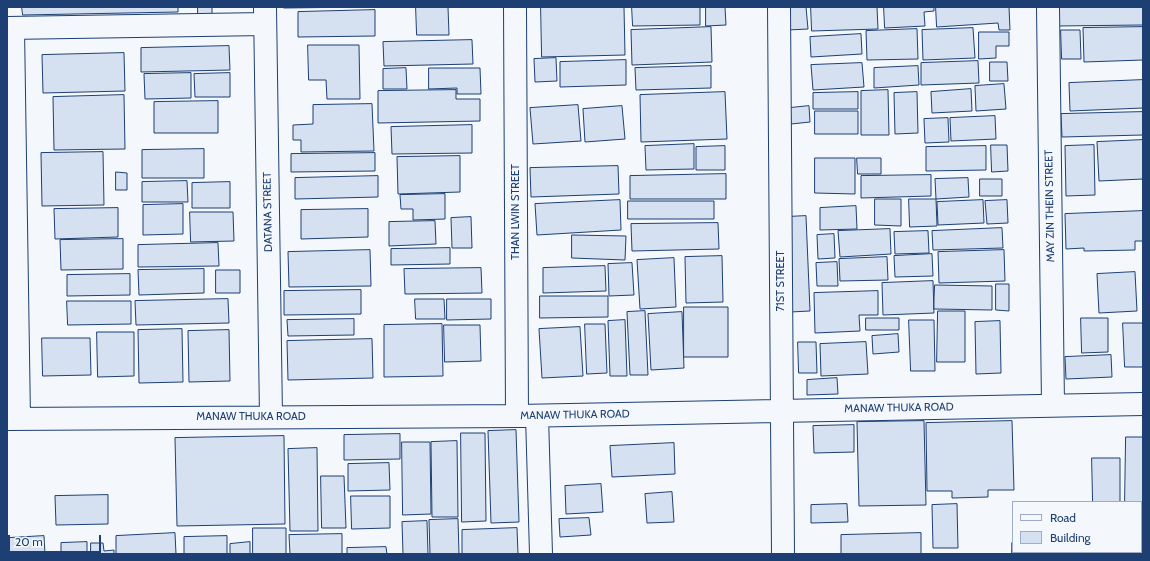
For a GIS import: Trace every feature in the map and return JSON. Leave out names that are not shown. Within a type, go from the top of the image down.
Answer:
[{"type":"street","name":"THAN LWIN STREET","points":[[515,7],[527,416],[541,554]]},
{"type":"street","name":"71ST STREET","points":[[779,7],[783,554]]},
{"type":"street","name":"MAY ZIN THEIN STREET","points":[[1048,7],[1053,405]]},
{"type":"street","points":[[13,419],[10,28],[265,16]]},
{"type":"street","name":"DATANA STREET","points":[[265,16],[271,417]]},
{"type":"street","name":"MANAW THUKA ROAD","points":[[13,419],[527,416],[1143,404]]},
{"type":"building","points":[[22,7],[178,7],[178,12],[23,15]]},
{"type":"building","points":[[198,7],[212,7],[212,17],[198,17]]},
{"type":"building","points":[[284,7],[362,7],[284,8]]},
{"type":"building","points":[[416,7],[448,7],[449,35],[417,35]]},
{"type":"building","points":[[541,7],[624,7],[625,55],[542,57]]},
{"type":"building","points":[[632,7],[700,7],[700,25],[633,26]]},
{"type":"building","points":[[706,7],[725,7],[726,25],[706,26]]},
{"type":"building","points":[[787,7],[806,7],[808,29],[788,30]]},
{"type":"building","points":[[811,7],[877,7],[878,29],[812,31]]},
{"type":"building","points":[[884,7],[934,7],[934,11],[924,12],[925,26],[885,28]]},
{"type":"building","points":[[936,7],[1009,7],[1010,30],[999,30],[998,23],[937,27]]},
{"type":"building","points":[[1057,7],[1143,7],[1143,25],[1057,26]]},
{"type":"building","points":[[375,10],[375,36],[298,37],[298,12]]},
{"type":"building","points":[[711,27],[712,62],[632,65],[631,30]]},
{"type":"building","points":[[1143,27],[1143,60],[1084,62],[1083,28]]},
{"type":"building","points":[[973,28],[975,58],[923,60],[922,30]]},
{"type":"building","points":[[917,29],[918,59],[867,60],[866,31]]},
{"type":"building","points":[[1061,30],[1080,30],[1081,59],[1062,59]]},
{"type":"building","points":[[979,32],[1009,32],[1009,46],[996,46],[996,58],[979,59]]},
{"type":"building","points":[[861,34],[862,54],[811,57],[810,37]]},
{"type":"building","points":[[472,40],[473,64],[384,66],[383,42]]},
{"type":"building","points":[[308,45],[359,45],[360,99],[327,99],[326,80],[309,80]]},
{"type":"building","points":[[229,46],[230,70],[141,72],[141,48]]},
{"type":"building","points":[[124,53],[125,91],[43,93],[42,55]]},
{"type":"building","points":[[556,58],[557,81],[535,82],[534,59]]},
{"type":"building","points":[[626,60],[626,85],[560,87],[560,62]]},
{"type":"building","points":[[978,61],[979,83],[921,85],[921,63]]},
{"type":"building","points":[[990,62],[1007,62],[1008,81],[990,81]]},
{"type":"building","points":[[862,63],[864,87],[813,90],[811,65]]},
{"type":"building","points":[[711,66],[711,88],[636,90],[635,68]]},
{"type":"building","points":[[918,66],[919,85],[874,88],[874,68]]},
{"type":"building","points":[[406,68],[407,89],[383,89],[383,69]]},
{"type":"building","points":[[429,68],[480,68],[481,94],[457,94],[457,88],[429,89]]},
{"type":"building","points":[[191,73],[191,98],[145,99],[144,74]]},
{"type":"building","points":[[230,73],[230,97],[195,97],[194,74]]},
{"type":"building","points":[[1143,80],[1143,108],[1070,111],[1069,83]]},
{"type":"building","points":[[1004,84],[1006,109],[976,111],[975,86]]},
{"type":"building","points":[[971,89],[972,111],[932,113],[931,92]]},
{"type":"building","points":[[456,90],[456,99],[480,99],[480,121],[378,123],[378,91]]},
{"type":"building","points":[[888,90],[889,135],[861,135],[861,91]]},
{"type":"building","points":[[725,92],[727,139],[641,142],[640,95]]},
{"type":"building","points":[[858,92],[858,109],[813,109],[813,93]]},
{"type":"building","points":[[917,92],[918,133],[895,134],[894,93]]},
{"type":"building","points":[[124,95],[125,149],[54,150],[53,97]]},
{"type":"building","points":[[218,101],[218,133],[154,133],[154,102]]},
{"type":"building","points":[[372,104],[374,151],[301,152],[301,140],[293,140],[293,125],[313,124],[313,105]]},
{"type":"building","points":[[578,105],[581,141],[533,144],[530,108]]},
{"type":"building","points":[[622,106],[625,139],[585,142],[583,109]]},
{"type":"building","points":[[809,106],[810,122],[791,124],[790,108]]},
{"type":"building","points":[[815,111],[858,111],[858,134],[815,134]]},
{"type":"building","points":[[1143,112],[1143,135],[1062,137],[1061,114]]},
{"type":"building","points":[[995,116],[996,139],[951,141],[950,118]]},
{"type":"building","points":[[948,118],[949,142],[925,143],[924,119]]},
{"type":"building","points":[[472,125],[472,153],[392,154],[391,127]]},
{"type":"building","points":[[1143,140],[1143,179],[1099,181],[1097,142]]},
{"type":"building","points":[[694,144],[694,169],[646,170],[645,146]]},
{"type":"building","points":[[991,145],[1007,145],[1008,171],[992,172]]},
{"type":"building","points":[[1094,145],[1095,195],[1066,196],[1065,146]]},
{"type":"building","points":[[725,146],[725,170],[696,170],[696,147]]},
{"type":"building","points":[[986,146],[986,170],[926,171],[926,147]]},
{"type":"building","points":[[204,149],[204,178],[142,178],[142,150]]},
{"type":"building","points":[[103,152],[104,205],[42,206],[41,153]]},
{"type":"building","points":[[375,153],[375,171],[291,172],[291,154]]},
{"type":"building","points":[[460,156],[460,192],[398,194],[397,157]]},
{"type":"building","points":[[815,158],[855,158],[855,194],[815,193]]},
{"type":"building","points":[[857,158],[881,158],[881,174],[858,174]]},
{"type":"building","points":[[618,166],[619,194],[531,197],[530,168]]},
{"type":"building","points":[[116,172],[127,173],[127,190],[116,190]]},
{"type":"building","points":[[726,174],[726,199],[630,199],[630,176]]},
{"type":"building","points":[[931,175],[931,196],[861,198],[861,176]]},
{"type":"building","points":[[378,176],[378,197],[295,199],[295,178]]},
{"type":"building","points":[[968,178],[969,197],[936,199],[935,179]]},
{"type":"building","points":[[980,179],[1002,179],[1002,196],[980,196]]},
{"type":"building","points":[[187,181],[188,202],[142,202],[142,182]]},
{"type":"building","points":[[230,182],[230,208],[192,208],[192,183]]},
{"type":"building","points":[[445,194],[445,219],[413,220],[413,209],[401,209],[400,195]]},
{"type":"building","points":[[875,199],[901,199],[901,226],[875,225]]},
{"type":"building","points":[[909,199],[936,199],[937,226],[910,227]]},
{"type":"building","points":[[620,200],[621,230],[537,235],[535,204]]},
{"type":"building","points":[[983,200],[984,223],[938,225],[937,202]]},
{"type":"building","points":[[1007,200],[1008,223],[987,224],[985,201]]},
{"type":"building","points":[[628,201],[714,201],[714,219],[628,219]]},
{"type":"building","points":[[183,204],[183,234],[143,235],[143,205]]},
{"type":"building","points":[[856,206],[857,229],[820,230],[820,208]]},
{"type":"building","points":[[118,208],[118,237],[55,239],[54,209]]},
{"type":"building","points":[[368,209],[368,237],[301,239],[301,210]]},
{"type":"building","points":[[1143,211],[1143,241],[1135,241],[1135,250],[1084,251],[1084,248],[1066,249],[1065,214]]},
{"type":"building","points":[[190,212],[233,212],[234,241],[191,242]]},
{"type":"building","points":[[806,216],[810,311],[790,312],[786,217]]},
{"type":"building","points":[[471,217],[472,248],[452,248],[451,218]]},
{"type":"building","points":[[435,221],[436,244],[389,246],[389,222]]},
{"type":"building","points":[[718,223],[719,249],[632,251],[631,224]]},
{"type":"building","points":[[1002,228],[1003,248],[933,250],[932,231]]},
{"type":"building","points":[[890,229],[891,254],[840,257],[838,231]]},
{"type":"building","points":[[928,231],[929,253],[895,254],[894,232]]},
{"type":"building","points":[[834,234],[835,258],[818,259],[817,235]]},
{"type":"building","points":[[572,235],[626,236],[625,260],[572,258]]},
{"type":"building","points":[[123,239],[123,269],[61,270],[60,240]]},
{"type":"building","points":[[218,243],[219,266],[138,267],[138,245]]},
{"type":"building","points":[[450,248],[450,264],[391,265],[391,249]]},
{"type":"building","points":[[370,250],[371,286],[289,287],[288,252]]},
{"type":"building","points":[[1004,250],[1005,281],[939,283],[938,252]]},
{"type":"building","points":[[932,254],[933,276],[895,277],[894,256]]},
{"type":"building","points":[[722,256],[723,302],[686,303],[685,257]]},
{"type":"building","points":[[887,257],[888,280],[840,281],[839,259]]},
{"type":"building","points":[[674,258],[676,307],[640,309],[637,260]]},
{"type":"building","points":[[837,262],[838,286],[817,286],[816,263]]},
{"type":"building","points":[[632,263],[634,295],[609,296],[608,264]]},
{"type":"building","points":[[605,266],[606,291],[543,293],[543,268]]},
{"type":"building","points":[[481,268],[482,293],[405,294],[404,269]]},
{"type":"building","points":[[204,269],[204,293],[139,295],[138,270]]},
{"type":"building","points":[[216,270],[240,270],[240,293],[216,293]]},
{"type":"building","points":[[1135,272],[1137,311],[1099,313],[1097,274]]},
{"type":"building","points":[[130,274],[130,295],[67,296],[67,275]]},
{"type":"building","points":[[933,281],[934,313],[883,315],[882,283]]},
{"type":"building","points":[[996,284],[1009,284],[1009,311],[996,310]]},
{"type":"building","points":[[935,285],[992,286],[992,310],[934,309]]},
{"type":"building","points":[[361,290],[361,314],[284,315],[284,291]]},
{"type":"building","points":[[878,291],[878,315],[859,315],[860,331],[815,333],[814,293]]},
{"type":"building","points":[[540,296],[608,296],[608,317],[540,318]]},
{"type":"building","points":[[228,299],[229,323],[136,325],[135,301]]},
{"type":"building","points":[[415,299],[444,299],[445,319],[416,319]]},
{"type":"building","points":[[447,299],[491,299],[491,319],[447,320]]},
{"type":"building","points":[[67,301],[131,301],[131,324],[68,325]]},
{"type":"building","points":[[684,307],[728,307],[728,357],[684,357]]},
{"type":"building","points":[[645,311],[648,375],[630,375],[627,312]]},
{"type":"building","points":[[938,311],[965,311],[965,362],[937,362]]},
{"type":"building","points":[[682,312],[684,368],[651,370],[648,314]]},
{"type":"building","points":[[866,318],[899,318],[899,330],[866,330]]},
{"type":"building","points":[[1081,318],[1108,318],[1108,352],[1082,353]]},
{"type":"building","points":[[354,319],[354,335],[288,336],[287,320]]},
{"type":"building","points":[[625,320],[627,376],[610,376],[608,321]]},
{"type":"building","points":[[909,320],[934,320],[935,371],[911,371]]},
{"type":"building","points":[[1000,321],[1001,373],[976,374],[975,322]]},
{"type":"building","points":[[1123,323],[1143,323],[1143,367],[1125,367]]},
{"type":"building","points":[[442,324],[443,376],[384,377],[384,325]]},
{"type":"building","points":[[585,324],[605,324],[607,373],[587,374]]},
{"type":"building","points":[[444,325],[480,325],[481,361],[445,362]]},
{"type":"building","points":[[580,327],[583,376],[542,378],[539,329]]},
{"type":"building","points":[[182,329],[183,382],[139,383],[138,330]]},
{"type":"building","points":[[229,330],[230,381],[189,382],[188,331]]},
{"type":"building","points":[[97,332],[134,332],[134,376],[98,377]]},
{"type":"building","points":[[898,334],[899,352],[873,354],[872,336]]},
{"type":"building","points":[[42,338],[90,338],[91,375],[43,376]]},
{"type":"building","points":[[372,339],[373,378],[288,380],[287,341]]},
{"type":"building","points":[[798,342],[816,342],[817,373],[799,373]]},
{"type":"building","points":[[866,342],[868,374],[821,376],[820,344]]},
{"type":"building","points":[[1111,355],[1112,377],[1066,379],[1065,357]]},
{"type":"building","points":[[837,378],[838,394],[807,395],[807,380]]},
{"type":"building","points":[[924,421],[926,505],[859,506],[857,422]]},
{"type":"building","points":[[1012,421],[1014,490],[988,490],[988,497],[952,498],[952,491],[927,491],[926,423]]},
{"type":"building","points":[[854,425],[854,452],[814,453],[813,426]]},
{"type":"building","points":[[516,430],[519,522],[491,523],[488,431]]},
{"type":"building","points":[[461,433],[485,433],[486,521],[462,522]]},
{"type":"building","points":[[400,434],[400,459],[344,460],[344,435]]},
{"type":"building","points":[[284,436],[285,524],[177,526],[175,438]]},
{"type":"building","points":[[1126,437],[1143,437],[1143,502],[1125,501]]},
{"type":"building","points":[[457,441],[458,517],[432,517],[431,442]]},
{"type":"building","points":[[402,442],[430,442],[431,514],[403,515]]},
{"type":"building","points":[[674,443],[675,474],[612,477],[610,446]]},
{"type":"building","points":[[317,448],[318,531],[290,531],[288,449]]},
{"type":"building","points":[[1092,458],[1120,458],[1120,501],[1093,501]]},
{"type":"building","points":[[389,463],[390,490],[348,491],[348,464]]},
{"type":"building","points":[[321,476],[344,476],[346,528],[322,528]]},
{"type":"building","points":[[601,484],[603,512],[566,514],[565,486]]},
{"type":"building","points":[[672,492],[674,522],[647,523],[645,494]]},
{"type":"building","points":[[108,495],[108,524],[56,525],[55,496]]},
{"type":"building","points":[[351,496],[390,496],[390,528],[352,529]]},
{"type":"building","points":[[847,504],[848,522],[811,523],[811,505]]},
{"type":"building","points":[[957,504],[958,548],[933,548],[932,505]]},
{"type":"building","points":[[589,518],[591,535],[560,537],[559,519]]},
{"type":"building","points":[[458,519],[459,554],[430,554],[429,520]]},
{"type":"building","points":[[1143,519],[1143,554],[1132,554],[1142,553]]},
{"type":"building","points":[[427,521],[428,554],[403,554],[402,522]]},
{"type":"building","points":[[253,528],[286,528],[286,554],[253,554]]},
{"type":"building","points":[[517,528],[518,554],[462,554],[462,530]]},
{"type":"building","points":[[175,533],[176,554],[116,554],[116,536]]},
{"type":"building","points":[[921,533],[921,554],[841,554],[841,535]]},
{"type":"building","points":[[342,534],[342,554],[290,554],[289,535]]},
{"type":"building","points":[[44,536],[45,554],[7,554],[9,553],[9,538]]},
{"type":"building","points":[[227,536],[227,554],[184,554],[184,537]]},
{"type":"building","points":[[87,542],[87,554],[61,554],[61,543]]},
{"type":"building","points":[[250,542],[250,554],[230,554],[230,544]]},
{"type":"building","points":[[91,543],[103,543],[104,551],[114,550],[114,554],[91,554]]},
{"type":"building","points":[[386,547],[387,554],[347,554],[347,548]]},
{"type":"building","points":[[1012,553],[1039,553],[1039,554]]},
{"type":"building","points":[[1048,553],[1080,553],[1080,554]]},
{"type":"building","points":[[1097,553],[1128,553],[1128,554]]}]
